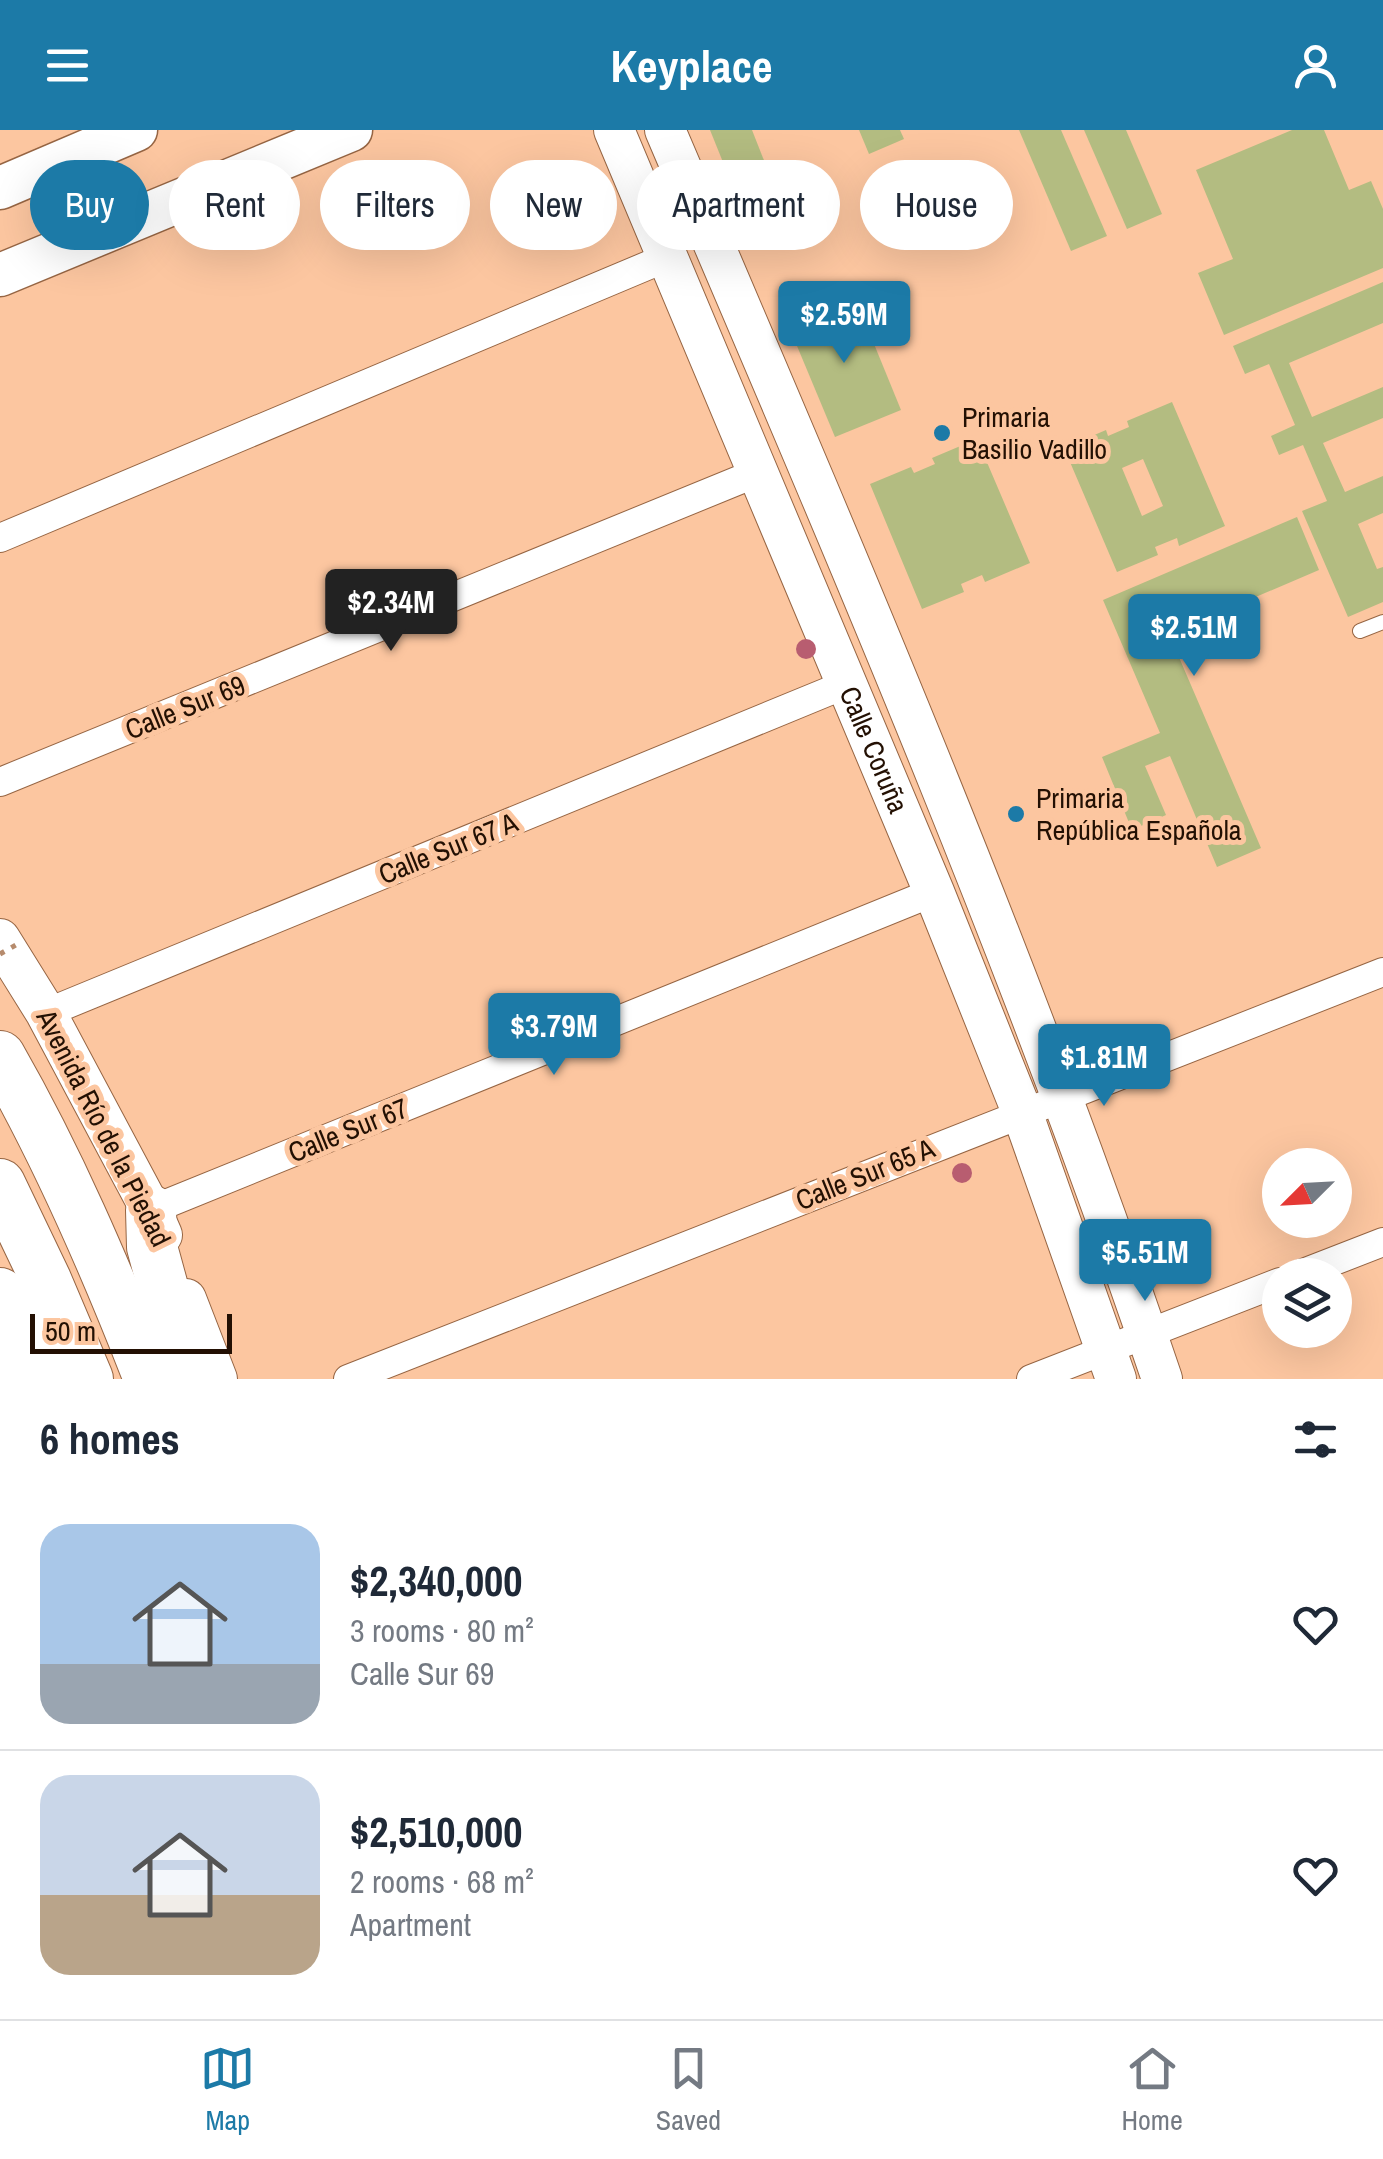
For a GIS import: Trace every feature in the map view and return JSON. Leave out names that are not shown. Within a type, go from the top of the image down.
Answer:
[{"type":"highway","points":[[0,1056],[46,1139],[149,1379]]},
{"type":"highway","points":[[0,1184],[88,1379]]},
{"type":"highway","points":[[152,1210],[152,1248],[188,1379]]},
{"type":"highway","points":[[0,1292],[41,1379]]},
{"type":"main road","points":[[0,188],[136,130]]},
{"type":"main road","points":[[0,275],[351,130]]},
{"type":"street","name":"Calle Coruña","points":[[614,130],[934,892],[1022,1112],[1111,1364]]},
{"type":"street","name":"Calle Coruña","points":[[665,130],[978,874],[1162,1379]]},
{"type":"street","points":[[0,538],[668,257]]},
{"type":"street","name":"Calle Sur 69","points":[[0,782],[760,472]]},
{"type":"street","name":"Calle Sur 67 A","points":[[46,1013],[849,683]]},
{"type":"street","name":"Calle Sur 67","points":[[152,1210],[934,892]]},
{"type":"street","name":"Avenida Río de la Piedad","points":[[10,940],[152,1210],[217,1379]]},
{"type":"street","name":"Calle Sur 65 A","points":[[348,1379],[1383,972]]},
{"type":"street","points":[[1342,1258],[1383,1242]]},
{"type":"street","points":[[1031,1379],[1111,1364],[1147,1334],[1262,1289]]},
{"type":"street","points":[[0,1363],[6,1379]]},
{"type":"lane","points":[[1360,631],[1383,622]]},
{"type":"path","points":[[0,954],[10,940]]},
{"type":"building","points":[[710,130],[752,130],[764,160],[722,160]]},
{"type":"building","points":[[859,130],[900,130],[904,139],[869,154]]},
{"type":"building","points":[[1019,130],[1061,130],[1107,236],[1071,251]]},
{"type":"building","points":[[1084,130],[1126,130],[1162,214],[1127,229]]},
{"type":"building","points":[[1292,130],[1324,130],[1349,190],[1371,181],[1383,209],[1383,268],[1224,335],[1198,273],[1233,259],[1196,170]]},
{"type":"building","points":[[1383,282],[1383,323],[1289,363],[1312,417],[1383,387],[1383,418],[1323,443],[1345,492],[1383,476],[1383,513],[1358,524],[1377,569],[1383,567],[1383,602],[1348,617],[1302,511],[1327,501],[1303,445],[1279,455],[1271,436],[1295,425],[1269,364],[1245,374],[1233,346]]},
{"type":"building","points":[[854,295],[901,410],[835,437],[787,322]]},
{"type":"building","points":[[1172,402],[1225,526],[1179,546],[1177,538],[1155,547],[1158,555],[1117,572],[1064,448],[1106,430],[1108,436],[1129,427],[1127,421]],"holes":[[[1143,459],[1163,506],[1142,516],[1122,468]]]},
{"type":"building","points":[[977,439],[1030,563],[985,582],[982,575],[961,584],[964,592],[922,609],[870,484],[911,467],[914,473],[935,464],[932,458]]},
{"type":"building","points":[[1297,517],[1319,570],[1169,634],[1261,848],[1217,867],[1170,756],[1145,766],[1166,815],[1132,830],[1102,757],[1160,733],[1103,600]]},
{"type":"place","name":"Primaria Basilio Vadillo","points":[[942,433]]},
{"type":"place","name":"Primaria República Española","points":[[1016,814]]}]
